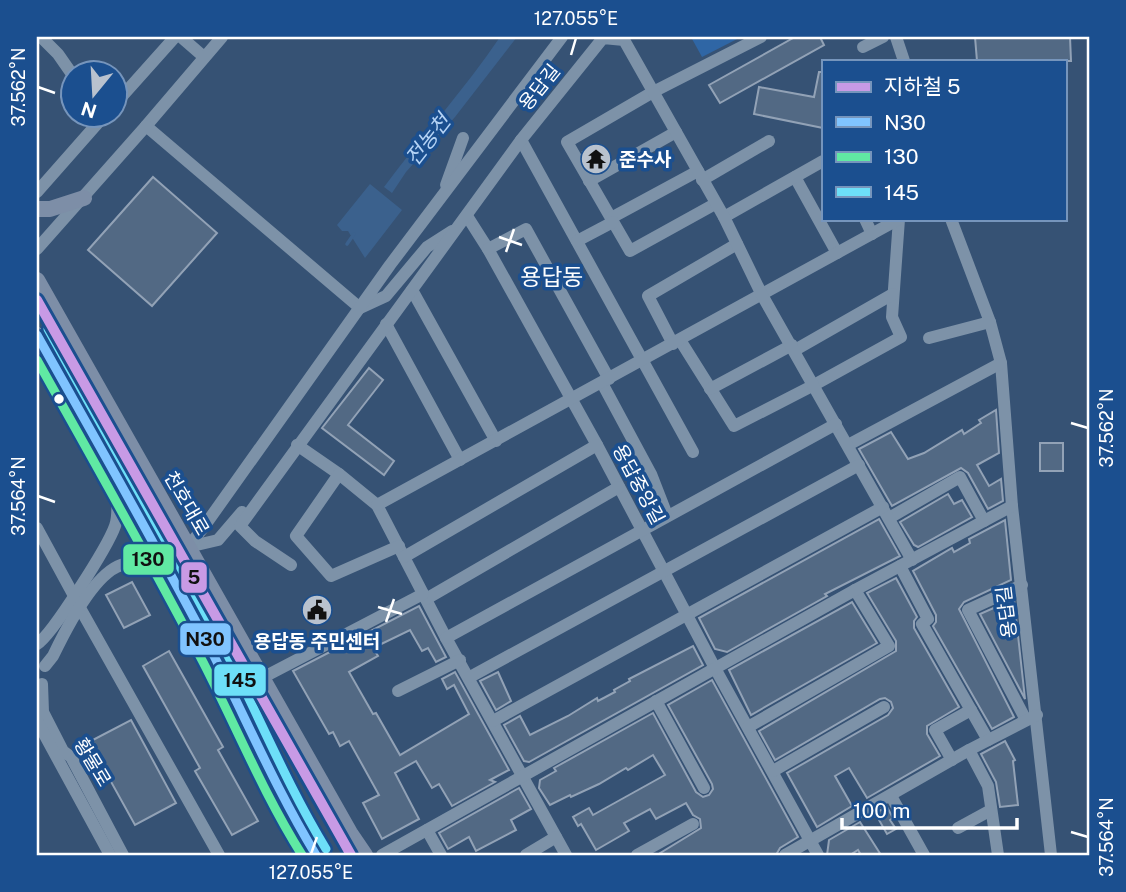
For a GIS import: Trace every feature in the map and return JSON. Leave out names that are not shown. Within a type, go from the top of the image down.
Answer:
[{"type":"main road","points":[[37,209],[50,209],[84,198]]},
{"type":"main road","name":"천호대로","points":[[37,280],[350,833],[365,855]]},
{"type":"main road","points":[[37,335],[162,558],[220,667],[259,751],[316,855]]},
{"type":"main road","points":[[37,361],[56,369]]},
{"type":"street","points":[[41,37],[62,60]]},
{"type":"street","points":[[130,87],[175,37]]},
{"type":"street","points":[[181,37],[204,57]]},
{"type":"street","points":[[37,249],[222,37]]},
{"type":"street","points":[[188,547],[360,308],[562,37]]},
{"type":"street","points":[[715,204],[630,251],[567,142],[653,92],[761,37]]},
{"type":"street","points":[[863,47],[883,37]]},
{"type":"street","points":[[897,37],[904,60]]},
{"type":"street","name":"용답길","points":[[254,504],[521,140],[603,38],[624,40],[653,92]]},
{"type":"street","points":[[653,92],[724,217],[762,295],[886,512],[928,619],[922,624],[988,740]]},
{"type":"street","points":[[146,126],[360,308]]},
{"type":"street","points":[[37,192],[91,130]]},
{"type":"street","points":[[589,181],[676,132]]},
{"type":"street","points":[[441,198],[463,138]]},
{"type":"street","points":[[521,140],[693,452]]},
{"type":"street","points":[[578,241],[612,220],[769,141]]},
{"type":"street","points":[[724,217],[822,162]]},
{"type":"street","points":[[795,177],[837,253]]},
{"type":"street","points":[[865,220],[872,234]]},
{"type":"street","points":[[377,505],[897,220]]},
{"type":"street","points":[[737,244],[648,296],[734,426],[901,337],[892,317],[899,220]]},
{"type":"street","name":"용답길","points":[[951,220],[990,322],[1001,363],[1012,506],[1022,585],[1031,717],[1051,855]]},
{"type":"street","points":[[360,308],[386,296],[427,247],[463,221]]},
{"type":"street","name":"용답중앙길","points":[[463,221],[488,249],[818,855]]},
{"type":"street","points":[[488,249],[526,229],[606,381],[651,474],[667,515]]},
{"type":"street","points":[[412,290],[496,441]]},
{"type":"street","points":[[710,390],[893,294]]},
{"type":"street","points":[[929,338],[990,322]]},
{"type":"street","points":[[386,324],[460,460]]},
{"type":"street","points":[[848,445],[1001,363]]},
{"type":"street","points":[[446,638],[836,424]]},
{"type":"street","points":[[297,445],[377,505],[446,638],[470,677],[566,855]]},
{"type":"street","points":[[338,474],[296,536],[331,576],[402,552],[597,446]]},
{"type":"street","points":[[470,677],[859,465]]},
{"type":"street","points":[[37,653],[45,666],[53,656],[116,525],[116,477]]},
{"type":"street","points":[[493,721],[886,512],[960,477],[985,521]]},
{"type":"street","points":[[262,678],[425,596],[618,487]]},
{"type":"street","points":[[162,558],[188,547],[218,540],[241,513],[254,504]]},
{"type":"street","points":[[254,504],[240,526],[255,541],[291,565]]},
{"type":"street","points":[[382,855],[855,590],[1012,506]]},
{"type":"street","points":[[37,528],[219,855]]},
{"type":"street","points":[[89,583],[125,564],[139,565],[171,579]]},
{"type":"street","points":[[785,855],[1031,717],[968,610],[1022,585]]},
{"type":"street","points":[[748,727],[888,646],[855,590]]},
{"type":"street","points":[[37,644],[41,642],[43,632],[77,602]]},
{"type":"street","points":[[398,691],[460,660]]},
{"type":"street","name":"황물로","points":[[45,666],[39,687],[44,712],[63,751],[71,757],[124,855]]},
{"type":"street","points":[[656,701],[704,788]]},
{"type":"street","points":[[773,771],[884,707]]},
{"type":"street","points":[[951,760],[935,730],[971,710]]},
{"type":"street","name":"황물로","points":[[37,722],[110,855]]},
{"type":"street","points":[[969,750],[988,786],[998,855]]},
{"type":"street","points":[[891,796],[924,855]]},
{"type":"street","points":[[958,828],[991,810]]},
{"type":"street","points":[[637,855],[693,824]]},
{"type":"street","points":[[427,830],[441,855]]},
{"type":"street","points":[[526,855],[556,837]]},
{"type":"shaded area","points":[[691,37],[741,37],[702,57]]},
{"type":"water","points":[[500,37],[517,37],[455,117],[406,172],[392,193],[384,187]]},
{"type":"water","points":[[370,184],[402,210],[365,258],[348,231],[342,231],[337,225]]},
{"type":"building","points":[[795,37],[820,37],[824,45],[720,103],[709,85]]},
{"type":"building","points":[[975,37],[1070,37],[1071,61],[977,60]]},
{"type":"building","points":[[819,72],[822,72],[822,128],[754,114],[759,87],[814,97]]},
{"type":"building","name":"준수사","points":[[597,145],[607,161],[593,169],[583,152]]},
{"type":"building","points":[[153,177],[217,233],[152,306],[88,250]]},
{"type":"building","points":[[369,368],[383,380],[348,425],[394,461],[384,475],[322,428]]},
{"type":"building","points":[[996,410],[999,453],[977,465],[989,486],[1001,479],[1003,501],[988,509],[968,473],[961,468],[892,506],[859,449],[891,432],[908,459],[924,453],[962,430],[964,434],[981,423],[979,420]]},
{"type":"building","points":[[1040,443],[1063,443],[1063,471],[1040,471]]},
{"type":"building","points":[[948,494],[954,504],[962,500],[972,517],[918,547],[914,545],[900,522]]},
{"type":"building","points":[[879,519],[900,556],[825,594],[827,596],[727,652],[715,649],[699,618]]},
{"type":"building","points":[[1005,520],[1011,580],[964,602],[959,609],[1014,717],[992,729],[933,626],[936,615],[913,571],[952,548],[954,552],[970,543],[969,539]]},
{"type":"building","points":[[896,578],[917,617],[914,628],[959,707],[927,726],[927,734],[940,756],[867,798],[849,768],[835,776],[852,806],[817,827],[787,773],[888,715],[893,708],[891,702],[885,698],[880,699],[775,760],[759,731],[896,651],[896,641],[867,593]]},
{"type":"building","points":[[132,582],[150,615],[124,628],[106,595]]},
{"type":"building","points":[[1014,599],[1025,699],[980,614]]},
{"type":"building","points":[[852,602],[877,643],[751,715],[729,670]]},
{"type":"building","points":[[419,606],[446,657],[436,662],[428,648],[422,651],[410,630],[373,648],[378,656],[349,672],[400,755],[469,714],[454,685],[447,689],[442,679],[455,672],[509,770],[490,780],[495,782],[452,806],[439,784],[432,788],[416,761],[395,773],[419,819],[382,839],[363,803],[379,795],[349,741],[340,746],[333,732],[329,734],[293,671]]},
{"type":"building","points":[[693,646],[703,665],[529,762],[524,761],[504,725],[520,716],[530,735],[597,698],[598,701],[615,692],[614,690],[630,681],[629,679]]},
{"type":"building","points":[[169,651],[223,747],[218,750],[258,821],[232,835],[195,771],[200,768],[143,666]]},
{"type":"building","points":[[498,672],[511,701],[496,710],[480,681]]},
{"type":"building","points":[[712,680],[798,837],[780,848],[776,855],[657,855],[701,828],[700,819],[693,815],[686,803],[656,819],[650,809],[624,823],[629,831],[596,850],[581,824],[578,826],[573,817],[589,808],[593,815],[665,775],[653,755],[628,770],[626,768],[599,784],[550,805],[539,788],[540,780],[556,771],[554,768],[653,713],[696,792],[703,797],[709,795],[713,789],[712,784],[668,705]]},
{"type":"building","points":[[131,720],[176,803],[135,825],[89,742]]},
{"type":"building","points":[[1005,741],[1015,760],[1018,805],[1000,807],[996,782],[981,754]]},
{"type":"building","points":[[519,788],[531,809],[511,820],[516,830],[476,851],[469,837],[448,849],[439,833]]},
{"type":"building","points":[[887,807],[893,818],[890,820],[896,829],[887,834],[875,813]]},
{"type":"building","points":[[860,822],[881,855],[861,855],[858,850],[850,855],[827,855],[829,840]]},
{"type":"waterway","name":"전농천","points":[[347,244],[354,234]]},
{"type":"metro line","name":"5","points":[[37,300],[351,855]]},
{"type":"transit line","name":"145","points":[[48,329],[238,675],[326,849]]},
{"type":"transit line","name":"N30","points":[[37,335],[193,616],[276,782],[316,855]]},
{"type":"transit line","name":"130","points":[[37,360],[183,624],[262,784],[302,855]]},
{"type":"place","name":"준수사","points":[[596,159]]},
{"type":"place","name":"용답동 주민센터","points":[[317,610]]},
{"type":"district","name":"용답동","points":[[552,277]]}]
